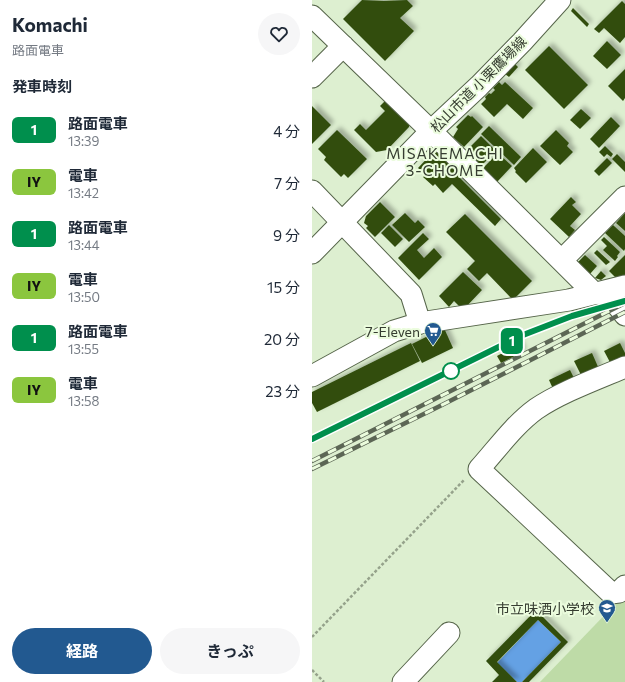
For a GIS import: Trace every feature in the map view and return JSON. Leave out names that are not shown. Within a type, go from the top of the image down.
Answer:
[{"type":"street","name":"松山市道 小栗鷹場線","points":[[312,253],[431,131],[479,86],[560,0]]},
{"type":"street","points":[[312,16],[431,131],[594,293],[608,294],[625,315]]},
{"type":"street","points":[[312,77],[343,46]]},
{"type":"street","points":[[312,191],[411,294],[420,323]]},
{"type":"street","points":[[562,260],[625,197]]},
{"type":"street","points":[[312,376],[394,331],[420,323],[569,300],[625,286]]},
{"type":"street","points":[[625,367],[554,399],[536,409],[520,423],[480,470],[611,593],[619,592],[625,586]]},
{"type":"street","points":[[403,682],[449,633]]},
{"type":"path","points":[[312,637],[473,471],[480,470]]},
{"type":"path","points":[[312,670],[324,682]]},
{"type":"green space","points":[[625,594],[625,682],[540,682],[620,599]]},
{"type":"water","points":[[538,620],[561,642],[522,682],[517,682],[497,663]]},
{"type":"building","points":[[362,0],[407,0],[413,6],[400,18],[414,31],[385,61],[343,19]]},
{"type":"building","points":[[622,1],[625,4],[625,37],[620,43],[604,28],[599,33],[594,29]]},
{"type":"building","points":[[573,8],[589,24],[587,27],[571,11]]},
{"type":"building","points":[[607,41],[621,55],[607,69],[593,56]]},
{"type":"building","points":[[549,46],[588,85],[564,109],[525,70]]},
{"type":"building","points":[[515,64],[518,67],[509,77],[505,74]]},
{"type":"building","points":[[625,69],[625,98],[623,101],[608,86]]},
{"type":"building","points":[[499,82],[502,85],[505,82],[533,108],[523,119],[507,104],[494,117],[481,104],[489,93],[491,94],[495,90],[493,88]]},
{"type":"building","points":[[388,98],[409,118],[409,127],[387,150],[376,152],[354,130],[360,124],[366,130],[385,111],[380,106]]},
{"type":"building","points":[[312,106],[331,125],[312,144]]},
{"type":"building","points":[[581,109],[591,118],[580,129],[570,120]]},
{"type":"building","points":[[468,115],[471,117],[472,116],[483,127],[464,147],[453,137],[458,129],[456,127]]},
{"type":"building","points":[[611,117],[620,126],[599,148],[590,139]]},
{"type":"building","points":[[489,126],[521,157],[514,165],[481,134]]},
{"type":"building","points":[[337,130],[367,159],[348,178],[344,174],[341,177],[324,160],[326,157],[318,149]]},
{"type":"building","points":[[556,130],[569,143],[567,146],[573,152],[560,165],[540,146]]},
{"type":"building","points":[[481,136],[496,151],[481,166],[466,151]]},
{"type":"building","points":[[605,146],[613,154],[611,157],[607,154],[604,157],[599,152]]},
{"type":"building","points":[[533,148],[547,162],[526,183],[515,172],[516,171],[514,168]]},
{"type":"building","points":[[435,150],[460,174],[458,176],[501,219],[495,226],[452,184],[443,193],[435,184],[433,186],[423,177],[426,175],[418,168]]},
{"type":"building","points":[[498,153],[512,166],[497,182],[483,168]]},
{"type":"building","points":[[617,154],[625,162],[625,172],[612,159]]},
{"type":"building","points":[[607,158],[612,163],[599,176],[594,171]]},
{"type":"building","points":[[571,197],[576,202],[572,205],[581,214],[570,226],[575,230],[569,237],[550,219]]},
{"type":"building","points":[[380,202],[395,217],[375,237],[366,228],[368,226],[364,223],[366,216]]},
{"type":"building","points":[[405,213],[415,223],[418,220],[425,227],[409,242],[392,225]]},
{"type":"building","points":[[625,213],[625,231],[616,223]]},
{"type":"building","points":[[465,214],[532,281],[513,300],[487,273],[479,281],[467,269],[475,261],[446,232]]},
{"type":"building","points":[[389,225],[403,239],[395,247],[381,233]]},
{"type":"building","points":[[613,225],[625,236],[624,251],[605,233]]},
{"type":"building","points":[[423,233],[429,239],[417,250],[424,258],[434,248],[442,257],[419,280],[398,258]]},
{"type":"building","points":[[604,237],[620,252],[615,261],[603,250],[607,246],[601,240]]},
{"type":"building","points":[[597,250],[610,262],[606,265],[594,253]]},
{"type":"building","points":[[585,255],[597,266],[590,274],[578,262]]},
{"type":"building","points":[[625,255],[625,275],[616,278],[609,271]]},
{"type":"building","points":[[601,271],[606,276],[601,280],[595,278]]},
{"type":"building","points":[[463,272],[482,290],[465,308],[460,307],[454,301],[449,307],[439,296]]},
{"type":"building","name":"7-Eleven","points":[[444,328],[453,348],[422,363],[412,344]]},
{"type":"building","points":[[411,343],[420,361],[317,412],[312,403],[312,392]]},
{"type":"building","points":[[620,343],[625,353],[625,360],[612,366],[604,351]]},
{"type":"building","points":[[519,344],[523,352],[501,363],[497,356]]},
{"type":"building","points":[[592,353],[599,369],[582,377],[574,361]]},
{"type":"building","points":[[570,370],[575,380],[554,391],[549,380]]},
{"type":"building","points":[[536,610],[568,642],[529,682],[522,682],[561,642],[538,620],[497,662],[517,682],[492,682],[499,675],[486,661]]},
{"type":"tram line","points":[[312,439],[523,335],[572,316],[625,301]]},
{"type":"tram line","name":"1","points":[[312,439],[523,335],[572,316],[625,301]]},
{"type":"railway","points":[[312,461],[625,303]]},
{"type":"railway","points":[[312,469],[625,312]]},
{"type":"place","name":"7-Eleven","points":[[433,346]]},
{"type":"place","name":"市立味酒小学校","points":[[607,623]]},
{"type":"district","name":"MISAKEMACHI 3-CHOME","points":[[445,162]]}]
